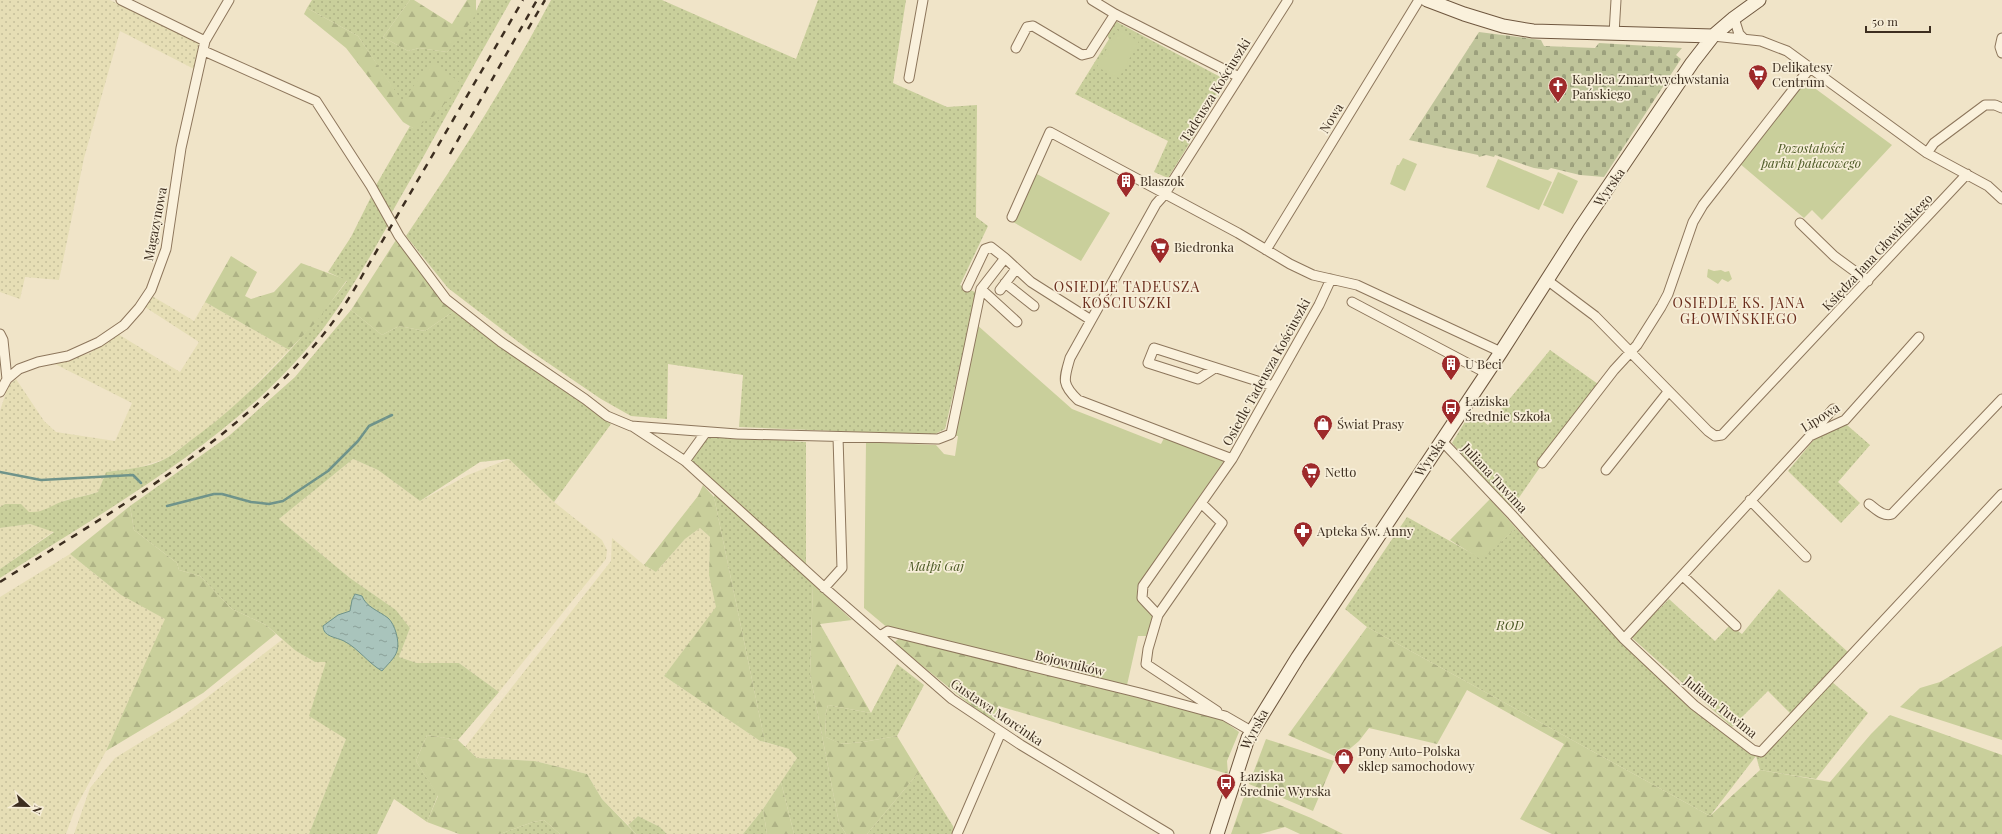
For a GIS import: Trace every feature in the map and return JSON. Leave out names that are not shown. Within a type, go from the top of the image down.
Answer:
[{"type":"street","points":[[121,0],[204,46],[316,101],[362,173],[399,236],[446,299],[501,342],[585,399],[607,416],[631,426],[706,432],[838,437],[938,439],[951,434],[981,289],[1005,258]]},
{"type":"street","name":"Magazynowa","points":[[0,392],[7,379],[19,369],[38,362],[68,356],[99,342],[124,325],[139,308],[151,290],[166,249],[181,148],[193,88],[204,46],[229,0]]},
{"type":"street","points":[[909,78],[923,0]]},
{"type":"street","name":"Tadeusza Kościuszki","points":[[1164,195],[1288,0]]},
{"type":"street","name":"Nowa","points":[[1266,250],[1419,0]]},
{"type":"street","points":[[1427,0],[1464,14],[1503,26],[1533,31],[1713,36],[1761,41],[1777,47],[1810,68],[1927,153],[1988,186],[2002,199]]},
{"type":"street","points":[[1614,34],[1616,0]]},
{"type":"street","name":"Wyrska","points":[[1217,834],[1241,754],[1251,731],[1298,657],[1547,280],[1698,56],[1713,36],[1734,18],[1759,0]]},
{"type":"street","points":[[1097,1],[1115,14],[1239,77]]},
{"type":"street","points":[[1016,48],[1027,27],[1033,26],[1082,55],[1090,53],[1115,14]]},
{"type":"street","points":[[1734,18],[1739,34],[1744,39]]},
{"type":"street","points":[[1640,34],[1647,38],[1682,39],[1695,47],[1698,56]]},
{"type":"street","points":[[2002,38],[2000,47],[2002,53]]},
{"type":"street","points":[[1542,463],[1614,370],[1637,345],[1668,294],[1693,222],[1703,205],[1810,68]]},
{"type":"street","points":[[1927,153],[1934,142],[1985,105],[1995,105],[2002,108]]},
{"type":"street","points":[[1012,217],[1050,132],[1313,275],[1357,285],[1500,352]]},
{"type":"street","name":"Księdza Jana Głowińskiego","points":[[1547,280],[1595,316],[1708,431],[1715,436],[1722,435],[1967,174]]},
{"type":"street","name":"Osiedle Tadeusza Kościuszki","points":[[1164,195],[1156,204],[1070,358],[1064,375],[1067,390],[1078,400],[1232,459],[1319,305],[1331,279]]},
{"type":"street","points":[[1800,223],[1834,256],[1868,281]]},
{"type":"street","points":[[967,287],[985,249],[991,247],[1031,282],[1092,320]]},
{"type":"street","points":[[1016,269],[1003,287],[1034,306]]},
{"type":"street","points":[[981,289],[1017,322]]},
{"type":"street","points":[[1352,302],[1486,373]]},
{"type":"street","points":[[0,334],[3,340],[7,379]]},
{"type":"street","name":"Lipowa","points":[[1624,639],[1684,576],[1750,500],[1810,436],[1845,420],[1919,337]]},
{"type":"street","points":[[1215,368],[1198,379],[1148,363],[1154,348],[1273,386]]},
{"type":"street","points":[[1606,470],[1668,392]]},
{"type":"street","points":[[1869,504],[1887,516],[1892,514],[2002,399]]},
{"type":"street","points":[[1810,436],[1833,410]]},
{"type":"street","name":"Gustawa Morcinka","points":[[631,426],[685,461],[826,589],[952,699],[1001,732],[1169,834]]},
{"type":"street","points":[[685,461],[706,432]]},
{"type":"street","points":[[826,589],[842,568],[838,437]]},
{"type":"street","name":"Juliana Tuwima","points":[[1441,440],[1512,515],[1624,639],[1694,705],[1753,750],[1761,752],[2002,494]]},
{"type":"street","points":[[1158,615],[1142,598],[1144,586],[1232,459]]},
{"type":"street","points":[[1750,500],[1806,557]]},
{"type":"street","points":[[1201,503],[1222,523],[1158,615],[1148,649],[1146,664],[1225,716]]},
{"type":"street","points":[[1684,576],[1736,626]]},
{"type":"street","name":"Bojowników","points":[[880,636],[888,631],[1140,693],[1225,716],[1251,731]]},
{"type":"street","points":[[957,834],[1001,732]]},
{"type":"shaded area","points":[[0,0],[110,0],[199,43],[194,69],[120,31],[84,158],[59,280],[25,277],[20,299],[0,292]]},
{"type":"shaded area","points":[[152,296],[194,321],[205,302],[289,350],[237,404],[201,434],[165,459],[137,468],[106,472],[98,492],[63,501],[52,508],[37,513],[29,512],[5,504],[0,507],[0,411],[8,386],[16,379],[44,421],[56,432],[115,441],[132,403],[55,364],[90,353],[118,334],[180,372],[199,342],[145,307]]},
{"type":"shaded area","points":[[353,459],[378,470],[420,501],[468,475],[509,459],[554,502],[602,540],[607,550],[606,559],[499,692],[459,663],[417,663],[399,657],[410,628],[396,610],[350,578],[279,519]]},
{"type":"shaded area","points":[[30,524],[54,531],[0,569],[0,528]]},
{"type":"shaded area","points":[[700,528],[710,537],[709,575],[717,607],[664,676],[760,741],[789,749],[797,758],[763,809],[743,834],[667,834],[660,827],[638,816],[628,825],[602,799],[587,774],[535,761],[477,758],[465,747],[611,561],[612,538],[644,565],[656,572],[685,539]]},
{"type":"shaded area","points":[[70,554],[121,595],[166,619],[106,751],[75,809],[66,834],[0,834],[0,597]]},
{"type":"shaded area","points":[[283,639],[296,651],[315,662],[326,662],[346,739],[309,834],[74,834],[90,788],[115,758],[180,718]]},
{"type":"green space","points":[[312,0],[410,0],[383,37],[408,51],[419,48],[447,52],[466,28],[481,0],[511,0],[391,214],[375,187],[410,126],[413,128],[402,102],[358,36],[307,8]]},
{"type":"green space","points":[[410,0],[414,0],[452,24],[467,0],[476,0],[476,14],[459,39],[447,52],[419,48],[408,51],[383,37]]},
{"type":"green space","points":[[551,0],[662,0],[796,59],[818,0],[906,0],[893,83],[947,107],[977,105],[976,217],[988,226],[960,285],[977,293],[945,429],[933,435],[739,427],[743,375],[668,364],[667,419],[631,416],[601,399],[529,350],[448,288],[406,236],[482,120],[518,60]]},
{"type":"green space","points":[[307,8],[358,36],[402,101],[432,62],[462,84],[433,117],[413,128],[403,122],[346,48],[304,14]]},
{"type":"green space","points":[[1115,21],[1228,81],[1168,178],[1154,172],[1168,141],[1075,94],[1109,39],[1106,33]]},
{"type":"green space","points":[[1117,30],[1139,41],[1119,78],[1097,67]]},
{"type":"green space","points":[[1479,32],[1541,40],[1544,46],[1595,48],[1599,43],[1682,48],[1676,55],[1681,59],[1604,177],[1580,175],[1551,168],[1548,170],[1534,168],[1495,155],[1494,157],[1486,155],[1479,157],[1478,155],[1409,140]]},
{"type":"green space","name":"Pozostałości parku pałacowego","points":[[1805,81],[1892,145],[1822,220],[1812,210],[1804,218],[1739,163]]},
{"type":"green space","points":[[1403,158],[1417,164],[1405,191],[1390,184],[1397,165],[1399,165]]},
{"type":"green space","points":[[1498,159],[1552,182],[1539,210],[1486,187]]},
{"type":"green space","points":[[1558,172],[1578,181],[1563,214],[1543,205]]},
{"type":"green space","points":[[1035,173],[1110,213],[1081,261],[1013,222]]},
{"type":"green space","points":[[371,197],[388,225],[339,306],[305,351],[273,385],[200,447],[161,475],[0,578],[0,569],[54,532],[30,524],[0,528],[0,507],[5,504],[21,504],[29,512],[34,512],[73,498],[98,492],[106,472],[137,468],[165,459],[212,424],[254,387],[294,346],[347,281],[328,272],[351,237]]},
{"type":"green space","points":[[396,240],[454,311],[425,331],[399,326],[382,335],[351,310]]},
{"type":"green space","points":[[231,256],[257,272],[245,296],[251,299],[274,292],[301,263],[347,280],[317,321],[289,350],[205,302]]},
{"type":"green space","points":[[1708,269],[1714,271],[1729,271],[1732,279],[1728,282],[1722,279],[1718,284],[1707,277]]},
{"type":"green space","points":[[351,310],[382,335],[399,326],[425,331],[454,311],[611,424],[554,502],[509,459],[480,462],[420,501],[378,470],[353,459],[279,519],[350,578],[396,610],[410,628],[399,657],[417,663],[459,663],[499,692],[458,740],[427,735],[416,761],[438,795],[427,822],[394,799],[377,834],[309,834],[346,739],[309,716],[326,662],[315,662],[296,651],[266,625],[232,609],[200,576],[179,570],[177,563],[134,530],[130,506],[230,435],[295,377]]},
{"type":"green space","name":"Małpi Gaj","points":[[976,324],[1072,409],[1161,444],[1164,438],[1225,459],[1137,588],[1138,601],[1154,616],[1146,636],[1138,636],[1127,685],[889,629],[864,608],[866,442],[936,445],[944,454],[955,456],[958,436],[952,436]]},
{"type":"green space","points":[[1550,350],[1598,384],[1511,509],[1452,443],[1471,412],[1488,425]]},
{"type":"green space","points":[[1826,425],[1847,425],[1870,445],[1838,482],[1860,503],[1841,523],[1788,471]]},
{"type":"green space","points":[[707,435],[806,442],[806,563],[813,584],[810,674],[839,823],[846,834],[794,834],[781,782],[797,758],[789,749],[765,742],[714,497],[717,485],[689,461]]},
{"type":"green space","points":[[703,485],[714,497],[765,742],[760,741],[664,676],[716,607],[709,575],[710,537],[700,528],[685,539],[656,572],[644,565],[698,496]]},
{"type":"green space","points":[[1490,499],[1516,528],[1482,560],[1450,540]]},
{"type":"green space","points":[[130,506],[134,530],[177,563],[179,570],[200,576],[232,609],[266,625],[276,634],[203,693],[106,751],[165,619],[121,595],[70,554]]},
{"type":"green space","name":"ROD","points":[[1407,517],[1482,559],[1516,528],[1622,641],[1756,756],[1710,816],[1367,627],[1345,609]]},
{"type":"green space","points":[[813,584],[852,620],[820,624],[871,713],[828,705],[825,716],[826,737],[841,744],[897,736],[919,772],[867,834],[846,834],[839,823],[810,674]]},
{"type":"green space","points":[[1779,589],[1849,653],[1792,715],[1768,691],[1732,727],[1631,637],[1669,599],[1715,641],[1730,625],[1742,634]]},
{"type":"green space","points":[[1367,627],[1710,816],[1760,770],[1830,782],[1871,734],[1890,715],[2002,755],[2002,834],[1552,834],[1520,819],[1564,744],[1467,690],[1437,744],[1369,728],[1359,741],[1339,758],[1288,735]]},
{"type":"green space","points":[[899,638],[1220,718],[1239,732],[1227,761],[1228,774],[999,706],[994,724],[894,643]]},
{"type":"green space","points":[[2002,646],[2002,740],[1900,707],[1920,688],[1940,682]]},
{"type":"green space","points":[[897,664],[924,685],[897,736],[863,742],[840,744],[826,737],[825,716],[828,705],[871,713]]},
{"type":"green space","points":[[1831,681],[1868,713],[1816,779],[1760,770],[1756,756]]},
{"type":"green space","points":[[427,735],[458,740],[477,758],[535,761],[587,774],[602,799],[636,834],[560,834],[544,820],[533,822],[500,834],[459,834],[427,822],[438,796],[416,761]]},
{"type":"green space","points":[[1266,739],[1334,761],[1313,811],[1249,784]]},
{"type":"green space","points":[[919,772],[953,826],[955,834],[867,834]]},
{"type":"green space","points":[[781,782],[794,834],[767,834],[763,809]]},
{"type":"green space","points":[[1246,791],[1311,818],[1343,834],[1300,834],[1285,827],[1260,834],[1231,834]]},
{"type":"green space","points":[[763,809],[767,834],[743,834]]},
{"type":"green space","points":[[638,816],[660,827],[667,834],[636,834],[628,825]]},
{"type":"green space","points":[[544,820],[560,834],[500,834],[533,822]]},
{"type":"water","points":[[355,594],[362,596],[366,603],[388,618],[395,629],[398,643],[397,651],[393,659],[382,671],[349,644],[328,635],[324,630],[323,626],[338,615],[350,611]]},
{"type":"waterway","points":[[167,506],[214,494],[222,494],[251,502],[269,504],[283,501],[328,471],[358,441],[369,426],[392,415]]},
{"type":"waterway","points":[[0,472],[41,480],[133,475],[141,483]]},
{"type":"railway","points":[[0,582],[127,502],[169,474],[209,444],[248,413],[284,378],[318,341],[336,318],[352,293],[523,0]]},
{"type":"railway","points":[[450,154],[537,0]]},
{"type":"railway","points":[[528,29],[545,0]]},
{"type":"place","name":"Delikatesy Centrum","points":[[1758,91]]},
{"type":"place","name":"Kaplica Zmartwychwstania Pańskiego","points":[[1558,103]]},
{"type":"place","name":"Blaszok","points":[[1126,198]]},
{"type":"place","name":"Biedronka","points":[[1160,264]]},
{"type":"place","name":"U Beci","points":[[1451,381]]},
{"type":"place","name":"Łaziska Średnie Szkoła","points":[[1451,425]]},
{"type":"place","name":"Świat Prasy","points":[[1323,441]]},
{"type":"place","name":"Netto","points":[[1311,489]]},
{"type":"place","name":"Apteka Św. Anny","points":[[1303,548]]},
{"type":"place","name":"Pony Auto-Polska sklep samochodowy","points":[[1344,775]]},
{"type":"place","name":"Łaziska Średnie Wyrska","points":[[1226,800]]},
{"type":"district","name":"OSIEDLE TADEUSZA KOŚCIUSZKI","points":[[1127,296]]},
{"type":"district","name":"OSIEDLE KS. JANA GŁOWIŃSKIEGO","points":[[1739,312]]}]
